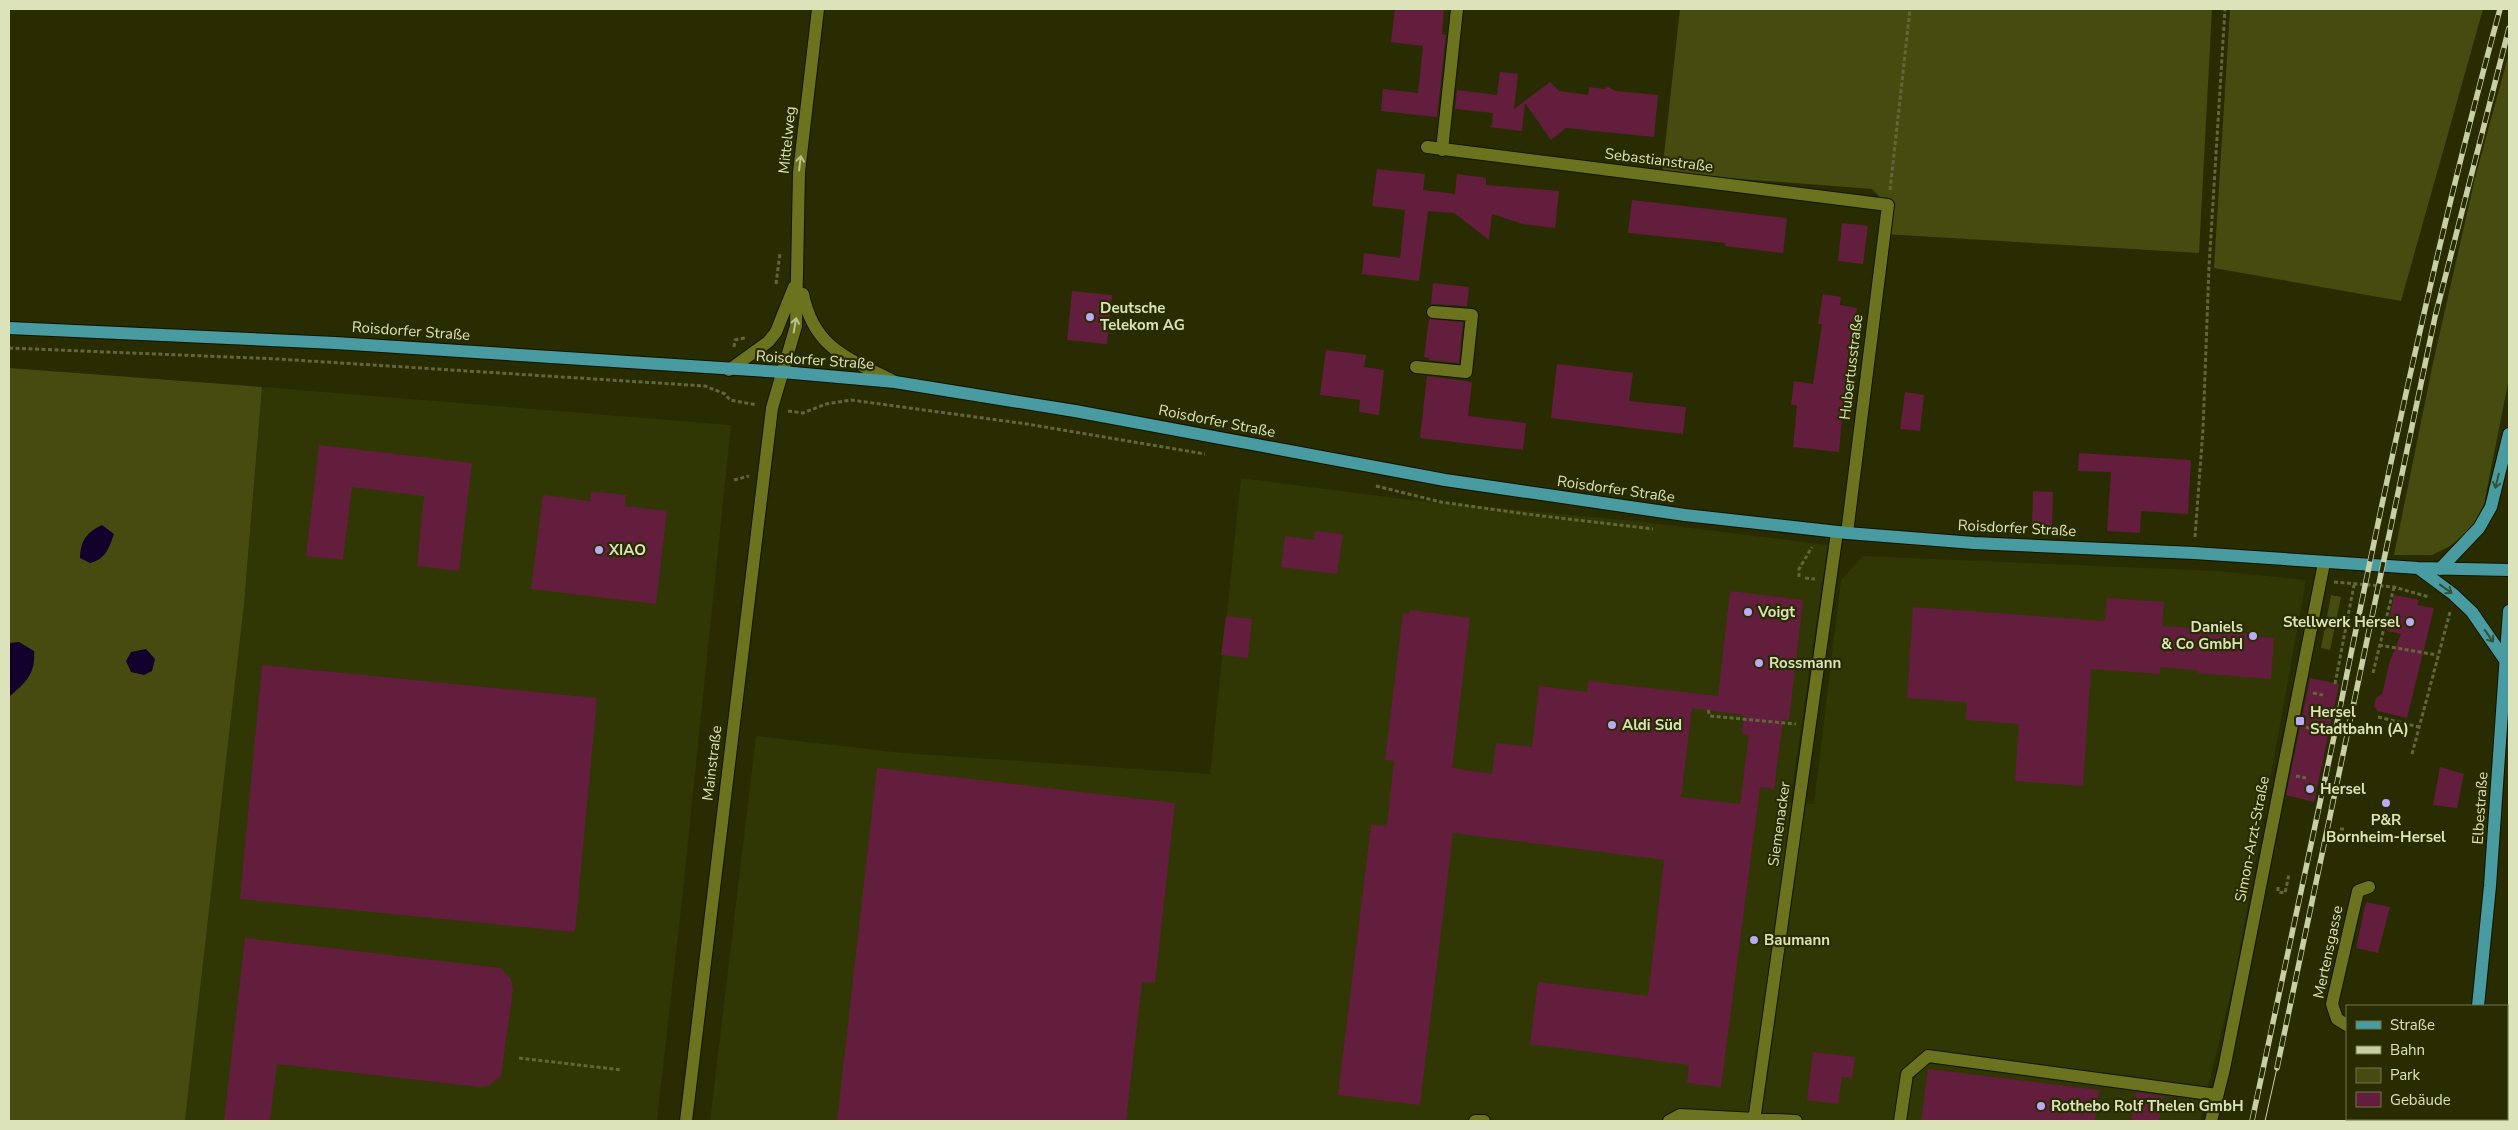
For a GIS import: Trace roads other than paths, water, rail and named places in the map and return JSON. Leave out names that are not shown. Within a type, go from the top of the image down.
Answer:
[{"type":"main road","name":"Roisdorfer Straße","points":[[9,328],[335,343],[782,372],[895,382],[1075,410],[1445,480],[1685,515],[1842,533],[1974,543],[2194,553],[2418,568],[2509,570]]},
{"type":"main road","points":[[2440,569],[2479,528],[2491,507],[2509,434]]},
{"type":"main road","points":[[2418,568],[2453,594],[2472,612],[2505,660]]},
{"type":"main road","name":"Elbestraße","points":[[2478,1005],[2496,812],[2509,611]]},
{"type":"street","name":"Mittelweg","points":[[772,408],[796,326],[799,172],[818,9]]},
{"type":"street","points":[[1442,150],[1457,9]]},
{"type":"street","name":"Sebastianstraße","points":[[1427,147],[1888,205]]},
{"type":"street","name":"Hubertusstraße","points":[[1842,533],[1888,205]]},
{"type":"street","name":"Mittelweg","points":[[729,370],[768,342],[776,332],[798,275]]},
{"type":"street","name":"Mittelweg","points":[[798,275],[806,312],[814,328],[825,342],[840,354],[895,382]]},
{"type":"street","points":[[1416,367],[1466,372],[1472,316],[1433,312]]},
{"type":"street","name":"Mainstraße","points":[[686,1121],[772,408]]},
{"type":"street","name":"Siemenacker","points":[[1754,1121],[1809,725],[1842,533]]},
{"type":"street","name":"Simon-Arzt-Straße","points":[[2211,1121],[2324,563]]},
{"type":"street","name":"Mertensgasse","points":[[2346,1024],[2337,1019],[2332,1004],[2358,891],[2369,887]]},
{"type":"street","points":[[1900,1121],[1907,1074],[1928,1056],[2217,1095]]},
{"type":"street","points":[[1669,1121],[1680,1115],[1754,1121],[1776,1118],[1796,1121]]},
{"type":"street","points":[[1475,1121],[1484,1121]]},
{"type":"tram line","points":[[2265,1121],[2277,1068]]},
{"type":"railway","points":[[2252,1121],[2413,362],[2454,185],[2500,9]]},
{"type":"railway","points":[[2277,1068],[2435,317],[2509,28]]},
{"type":"place","name":"Deutsche Telekom AG","points":[[1090,317]]},
{"type":"place","name":"XIAO","points":[[599,550]]},
{"type":"place","name":"Voigt","points":[[1748,612]]},
{"type":"place","name":"Stellwerk Hersel","points":[[2410,622]]},
{"type":"place","name":"Daniels & Co GmbH","points":[[2253,636]]},
{"type":"place","name":"Rossmann","points":[[1759,663]]},
{"type":"place","name":"Hersel Stadtbahn (A)","points":[[2300,721]]},
{"type":"place","name":"Aldi Süd","points":[[1612,725]]},
{"type":"place","name":"Hersel","points":[[2310,789]]},
{"type":"place","name":"P&R Bornheim-Hersel","points":[[2386,803]]},
{"type":"place","name":"Baumann","points":[[1754,940]]},
{"type":"place","name":"Rothebo Rolf Thelen GmbH","points":[[2041,1106]]}]
